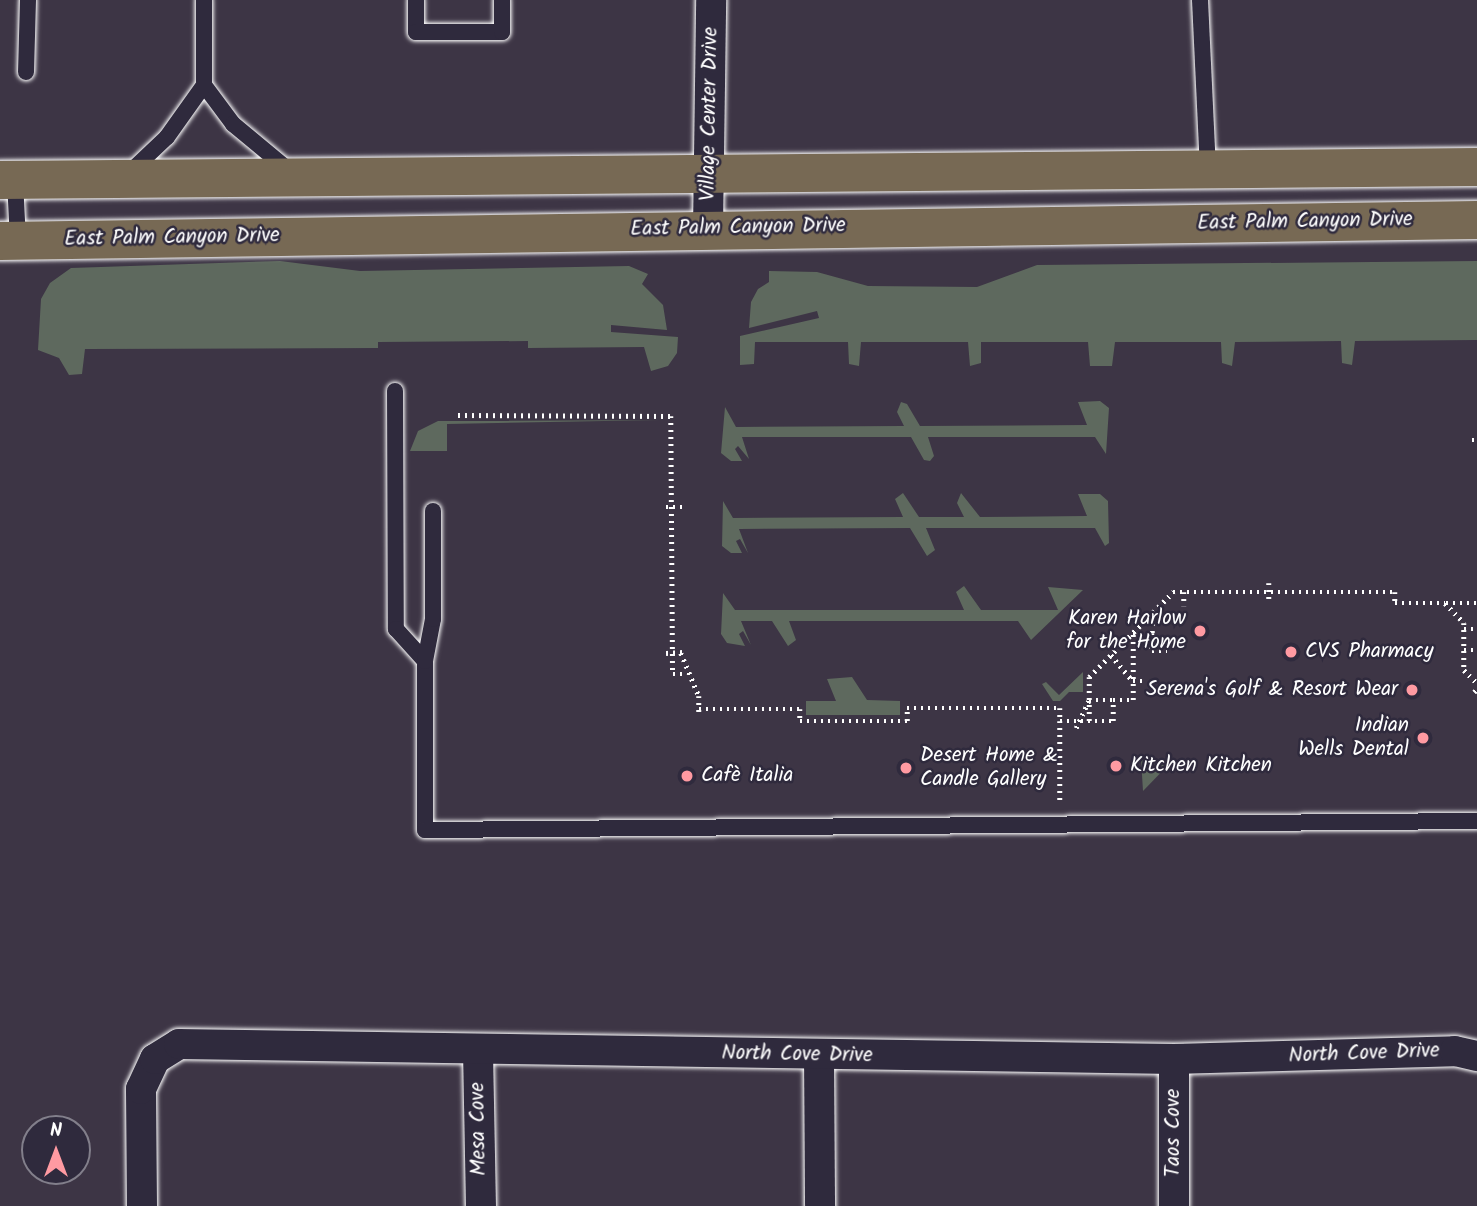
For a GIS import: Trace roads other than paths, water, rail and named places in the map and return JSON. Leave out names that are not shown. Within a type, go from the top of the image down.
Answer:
[{"type":"main road","points":[[8,180],[1477,167]]},
{"type":"main road","name":"East Palm Canyon Drive","points":[[9,241],[708,228],[1477,220]]},
{"type":"street","name":"Village Center Drive","points":[[708,228],[711,0]]},
{"type":"street","name":"North Cove Drive","points":[[142,1206],[141,1089],[155,1059],[180,1044],[819,1056],[1174,1059],[1455,1051],[1477,1056]]},
{"type":"street","name":"Mesa Cove","points":[[478,1051],[481,1206]]},
{"type":"street","points":[[819,1056],[820,1206]]},
{"type":"street","name":"Taos Cove","points":[[1174,1059],[1174,1206]]},
{"type":"lane","points":[[26,72],[28,0]]},
{"type":"lane","points":[[123,179],[167,137],[204,85],[204,0]]},
{"type":"lane","points":[[415,0],[416,32],[502,32],[502,0]]},
{"type":"lane","points":[[1200,0],[1208,169]]},
{"type":"lane","points":[[204,85],[233,124],[298,177]]},
{"type":"lane","points":[[8,180],[9,241]]},
{"type":"lane","points":[[395,391],[396,629],[425,661]]},
{"type":"lane","points":[[433,510],[433,619],[425,661],[425,830],[1477,821]]},
{"type":"place","name":"Karen Harlow for the Home","points":[[1200,631]]},
{"type":"place","name":"CVS Pharmacy","points":[[1291,652]]},
{"type":"place","name":"Serena's Golf & Resort Wear","points":[[1412,690]]},
{"type":"place","name":"Indian Wells Dental","points":[[1423,738]]},
{"type":"place","name":"Kitchen Kitchen","points":[[1116,766]]},
{"type":"place","name":"Desert Home & Candle Gallery","points":[[906,768]]},
{"type":"place","name":"Cafè Italia","points":[[687,776]]}]
